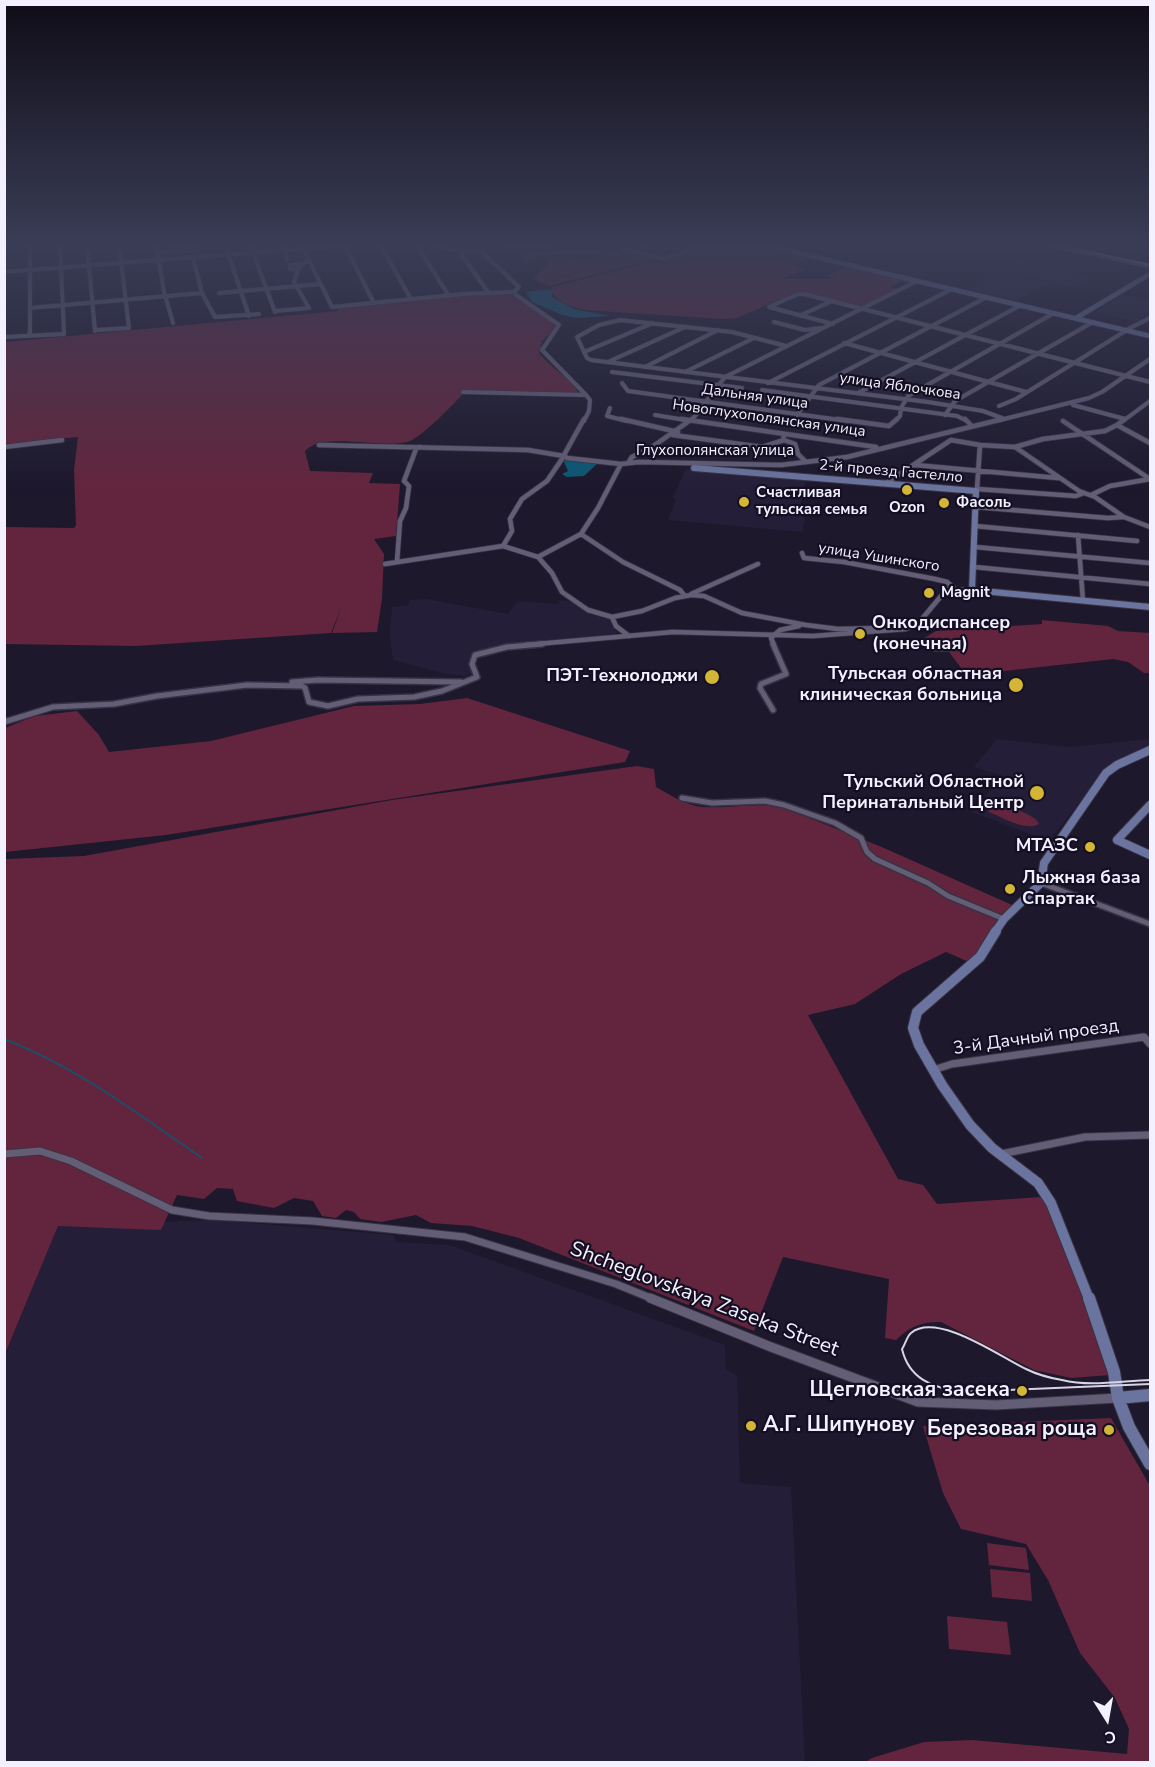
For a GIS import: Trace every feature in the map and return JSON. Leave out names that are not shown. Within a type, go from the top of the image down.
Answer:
[{"type":"street","points":[[26,335],[30,332],[30,326]]},
{"type":"street","points":[[4,337],[64,334],[63,326]]},
{"type":"street","points":[[95,326],[95,331],[129,326]]},
{"type":"street","points":[[503,546],[512,531],[510,519],[522,499],[546,481],[566,457],[589,411],[590,400],[579,385],[550,361],[542,350],[559,326]]},
{"type":"street","points":[[596,326],[577,337],[584,352],[644,326]]},
{"type":"street","points":[[609,362],[684,326]]},
{"type":"street","points":[[689,326],[719,330],[786,346]]},
{"type":"street","points":[[791,326],[805,330],[824,328]]},
{"type":"street","points":[[628,463],[632,457],[678,432],[690,421],[725,377],[827,326]]},
{"type":"street","points":[[768,383],[877,326]]},
{"type":"street","points":[[858,394],[982,326]]},
{"type":"street","points":[[901,408],[905,400],[1031,326]]},
{"type":"street","points":[[945,414],[950,406],[988,382],[1085,326]]},
{"type":"street","points":[[1111,326],[1150,336]]},
{"type":"street","points":[[999,406],[1133,326]]},
{"type":"street","points":[[797,415],[815,388],[929,327],[1150,382]]},
{"type":"street","points":[[645,367],[719,330]]},
{"type":"street","points":[[686,372],[754,338]]},
{"type":"street","points":[[843,343],[1026,392]]},
{"type":"street","name":"улица Яблочкова","points":[[584,352],[590,360],[950,406],[995,414],[1002,418]]},
{"type":"street","name":"Глухополянская улица","points":[[319,445],[528,450],[621,464],[789,464],[848,457],[880,447],[1072,402],[1102,392],[1150,359]]},
{"type":"street","points":[[612,372],[742,388]]},
{"type":"street","name":"Дальняя улица","points":[[622,383],[628,391],[889,426],[900,416],[901,408]]},
{"type":"street","name":"улица Яблочкова","points":[[762,390],[945,414],[964,418],[972,425]]},
{"type":"street","points":[[463,392],[586,395]]},
{"type":"street","points":[[886,483],[951,440],[980,445],[1015,447],[1043,439],[1105,431],[1150,401]]},
{"type":"street","points":[[1072,402],[1073,405],[1125,419]]},
{"type":"street","points":[[610,408],[607,416],[678,432]]},
{"type":"street","name":"Новоглухополянская улица","points":[[655,415],[783,437],[880,447]]},
{"type":"street","points":[[1063,421],[1150,479]]},
{"type":"street","points":[[1117,425],[1143,435],[1150,443]]},
{"type":"street","points":[[947,431],[951,440]]},
{"type":"street","points":[[673,435],[762,447],[783,437],[795,444],[798,454],[806,462]]},
{"type":"street","points":[[4,447],[62,440]]},
{"type":"street","points":[[980,445],[972,590],[1150,607]]},
{"type":"street","points":[[397,562],[400,521],[406,508],[409,486],[404,481],[409,464],[420,447]]},
{"type":"street","points":[[1015,447],[1059,478],[1091,495],[1124,517],[1150,527]]},
{"type":"street","points":[[539,558],[580,534],[598,508],[621,464]]},
{"type":"street","points":[[789,464],[789,475]]},
{"type":"street","points":[[915,465],[1059,478]]},
{"type":"street","name":"2-й проезд Гастелло","points":[[694,468],[977,490],[1076,496],[1084,493]]},
{"type":"street","points":[[1091,495],[1110,486],[1150,479]]},
{"type":"street","points":[[976,507],[1108,518],[1124,517]]},
{"type":"street","points":[[975,526],[1137,541]]},
{"type":"street","points":[[580,534],[623,562],[688,595],[704,596],[731,610],[838,629],[906,629]]},
{"type":"street","points":[[1078,535],[1083,601]]},
{"type":"street","points":[[385,564],[503,546],[539,558],[552,573],[562,592],[588,610],[612,617],[642,611],[688,595],[758,564]]},
{"type":"street","points":[[975,547],[1150,564]]},
{"type":"street","name":"улица Ушинского","points":[[802,553],[804,558],[844,562],[935,579],[947,582],[954,588]]},
{"type":"street","points":[[974,567],[1150,584]]},
{"type":"street","name":"улица Ушинского","points":[[906,629],[916,626],[944,591],[954,588],[972,590]]},
{"type":"street","points":[[699,589],[704,596]]},
{"type":"street","points":[[612,617],[616,626],[629,636]]},
{"type":"street","points":[[772,636],[780,630],[806,625]]},
{"type":"street","points":[[263,684],[302,686],[305,688],[309,702],[321,707],[356,699],[405,699],[468,682],[477,677],[472,664],[475,655],[507,647],[705,631],[772,636],[813,636],[906,629]]},
{"type":"street","points":[[772,636],[786,674],[761,684],[760,688],[773,710]]},
{"type":"street","points":[[4,722],[43,709],[114,704],[178,693],[263,684],[318,680],[468,682]]},
{"type":"street","points":[[1150,750],[1117,765],[1106,773],[1052,850],[1044,864],[1041,883],[1004,919],[980,957],[917,1012],[913,1028],[919,1045],[933,1070],[969,1125],[1000,1154],[1038,1183],[1051,1203],[1081,1274],[1114,1372],[1118,1398],[1129,1427],[1150,1464]]},
{"type":"street","points":[[682,798],[712,803],[765,801],[784,805],[835,823],[861,838],[867,852],[875,859],[928,883],[948,896],[1004,919]]},
{"type":"street","points":[[1150,805],[1117,840],[1150,855]]},
{"type":"street","points":[[1041,883],[1150,924]]},
{"type":"street","name":"3-й Дачный проезд","points":[[933,1070],[952,1064],[1144,1037],[1150,1044]]},
{"type":"street","points":[[1000,1154],[1085,1137],[1150,1135]]},
{"type":"street","name":"Shcheglovskaya Zaseka Street","points":[[4,1154],[40,1151],[71,1161],[172,1210],[209,1216],[313,1221],[465,1237],[616,1284],[918,1402],[996,1405],[1150,1395]]},
{"type":"shaded area","points":[[172,326],[555,326],[556,328],[542,341],[539,353],[571,383],[580,395],[466,391],[429,427],[407,442],[382,444],[325,442],[313,445],[305,451],[310,471],[373,473],[369,483],[400,484],[396,536],[374,539],[384,554],[382,599],[377,632],[332,633],[342,606],[331,633],[136,646],[5,644],[5,527],[74,528],[76,525],[74,470],[78,437],[5,444],[5,342]]},
{"type":"shaded area","points":[[686,469],[806,479],[799,514],[805,518],[802,532],[668,520],[676,500],[673,497]]},
{"type":"shaded area","points":[[427,599],[508,614],[518,601],[558,604],[559,600],[576,602],[611,620],[617,633],[579,640],[506,646],[473,655],[473,672],[465,676],[446,674],[393,660],[390,635],[392,607],[409,605],[409,600]]},
{"type":"shaded area","points":[[1042,620],[1108,626],[1118,631],[1150,633],[1150,673],[1144,673],[1128,662],[1113,659],[977,674],[965,673],[949,652],[934,652],[921,645],[921,640],[936,631],[1042,624]]},
{"type":"shaded area","points":[[467,698],[630,751],[625,762],[166,835],[5,852],[5,728],[35,716],[77,711],[99,735],[109,752],[211,741],[354,706],[420,704]]},
{"type":"shaded area","name":"Тульский Областной Перинатальный Центр","points":[[997,739],[1070,747],[1150,739],[1150,746],[1109,765],[1049,841],[972,812],[1003,776],[974,767]]},
{"type":"shaded area","points":[[637,766],[654,769],[656,787],[685,802],[703,807],[762,805],[782,807],[884,848],[1012,905],[969,962],[946,952],[901,974],[855,1004],[808,1015],[898,1179],[923,1185],[937,1204],[1041,1197],[1047,1205],[1073,1264],[1111,1375],[1071,1378],[1034,1370],[941,1322],[917,1326],[896,1340],[885,1338],[889,1279],[783,1257],[754,1331],[519,1238],[472,1226],[431,1223],[416,1215],[381,1222],[360,1219],[354,1212],[346,1210],[336,1218],[322,1216],[313,1201],[294,1198],[274,1208],[237,1201],[233,1189],[217,1188],[204,1199],[177,1195],[161,1230],[58,1226],[5,1354],[5,859],[84,856],[392,800]]},
{"type":"shaded area","points":[[991,804],[1025,813],[1032,816],[1039,824],[1028,826],[1007,820],[989,812],[986,808]]},
{"type":"shaded area","points":[[213,1220],[393,1235],[397,1242],[450,1245],[725,1345],[726,1369],[737,1376],[740,1483],[791,1487],[805,1762],[5,1762],[4,1358],[58,1226]]},
{"type":"shaded area","points":[[1111,1418],[1150,1486],[1150,1762],[865,1762],[924,1742],[972,1740],[1127,1754],[1129,1729],[1115,1698],[1080,1653],[1048,1580],[1026,1544],[961,1529],[943,1493],[923,1426]]},
{"type":"shaded area","points":[[987,1543],[1026,1548],[1029,1570],[989,1565]]},
{"type":"shaded area","points":[[990,1569],[1030,1573],[1032,1601],[992,1597]]},
{"type":"shaded area","points":[[947,1616],[1007,1622],[1011,1655],[949,1649]]},
{"type":"water","points":[[563,460],[598,463],[584,476],[567,477],[562,474],[568,471]]},
{"type":"waterway","points":[[4,1039],[31,1050],[82,1077],[202,1158]]},
{"type":"tram line","points":[[1150,1380],[1083,1383],[1048,1377],[1026,1369],[969,1339],[937,1328],[922,1328],[911,1333],[902,1349],[910,1368],[923,1380],[960,1392],[1150,1384]]},
{"type":"place","name":"Ozon","points":[[907,490]]},
{"type":"place","name":"Счастливая тульская семья","points":[[744,502]]},
{"type":"place","name":"Фасоль","points":[[944,503]]},
{"type":"place","name":"Magnit","points":[[929,593]]},
{"type":"place","name":"Онкодиспансер (конечная)","points":[[860,634]]},
{"type":"place","name":"ПЭТ-Технолоджи","points":[[712,677]]},
{"type":"place","name":"Тульская областная клиническая больница","points":[[1016,685]]},
{"type":"place","name":"Тульский Областной Перинатальный Центр","points":[[1037,793]]},
{"type":"place","name":"МТАЗС","points":[[1090,847]]},
{"type":"place","name":"Лыжная база Спартак","points":[[1010,889]]},
{"type":"place","name":"Щегловская засека","points":[[1022,1391]]},
{"type":"place","name":"А.Г. Шипунову","points":[[751,1426]]},
{"type":"place","name":"Березовая роща","points":[[1109,1430]]}]
